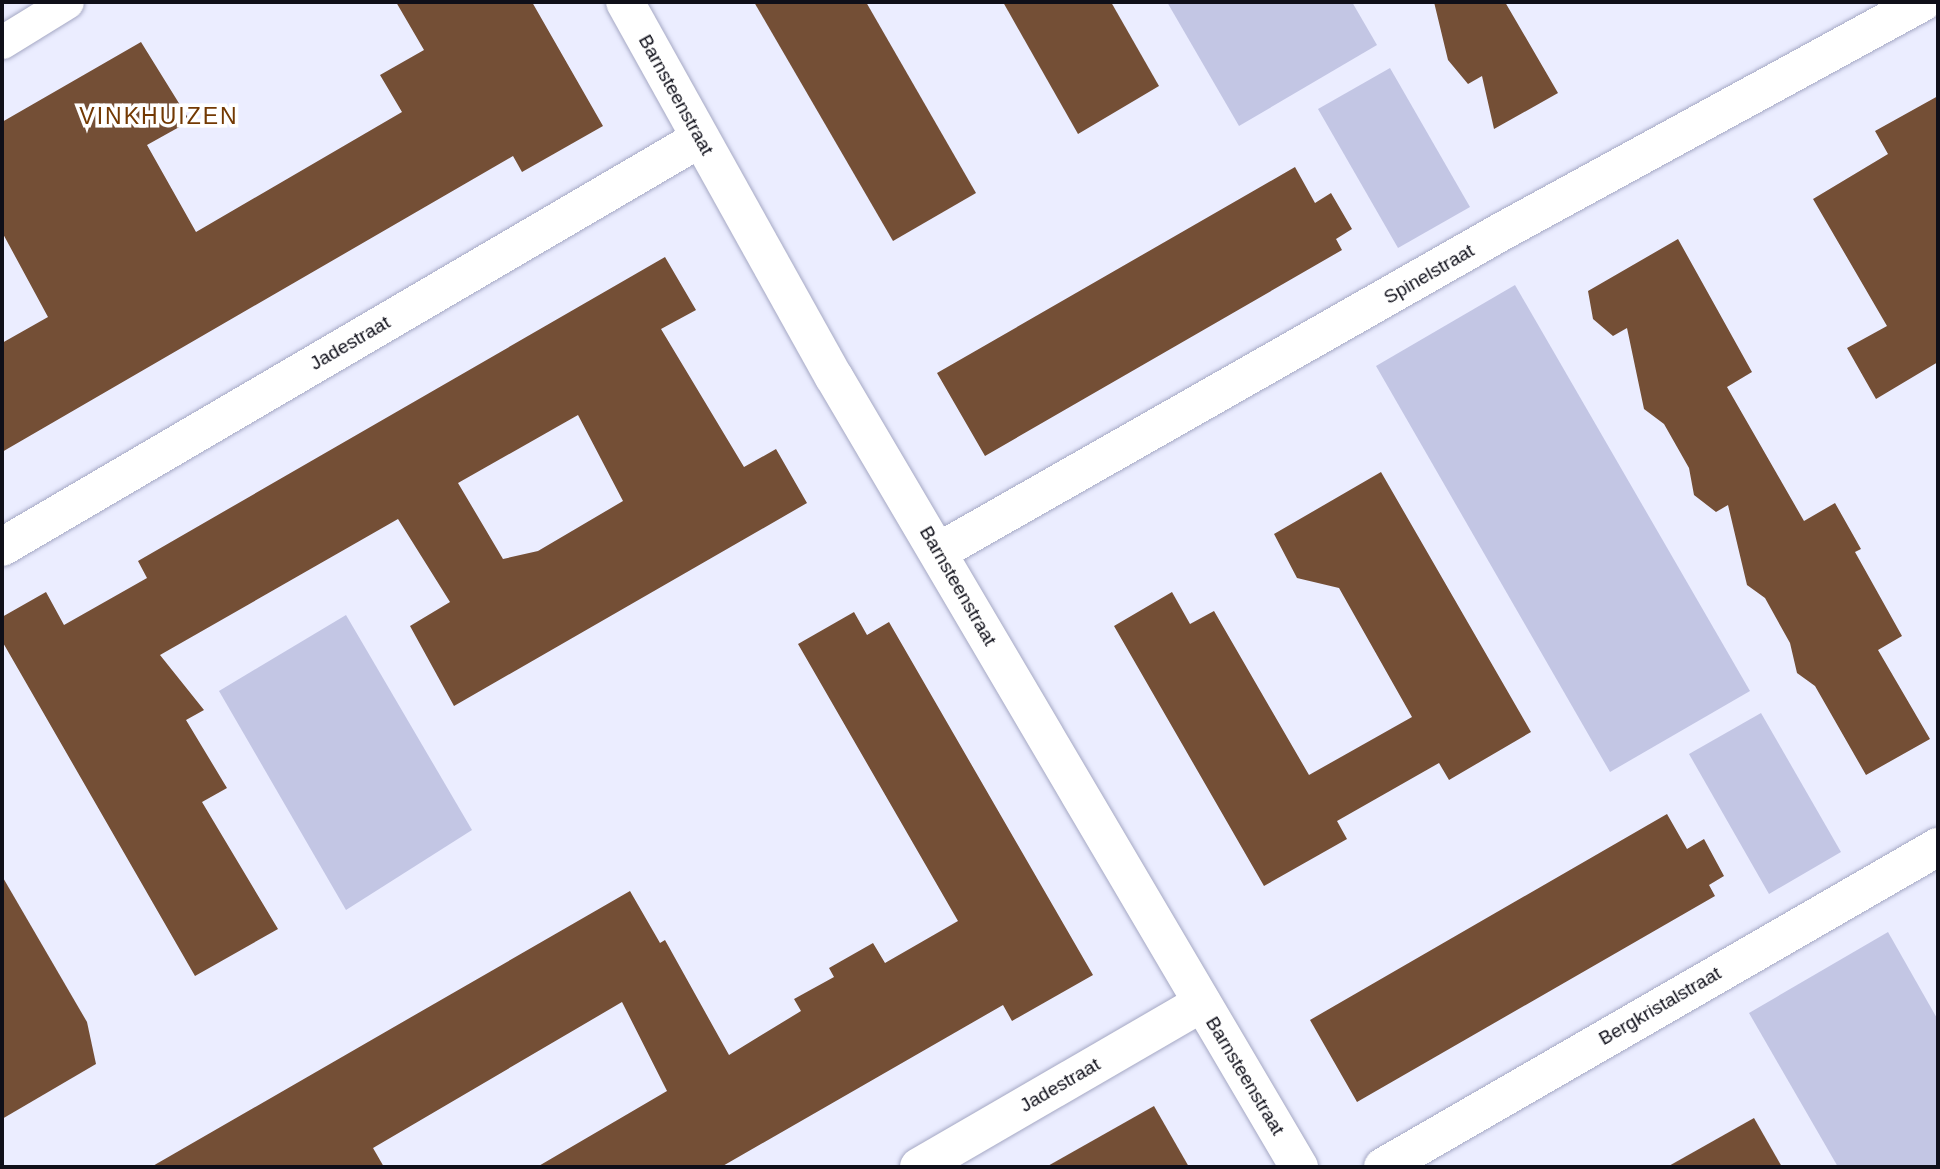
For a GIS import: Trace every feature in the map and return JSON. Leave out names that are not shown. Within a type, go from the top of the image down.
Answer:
[{"type":"street","points":[[2,42],[67,2]]},
{"type":"street","name":"Barnsteenstraat","points":[[625,2],[699,139],[1299,1167]]},
{"type":"street","name":"Spinelstraat","points":[[938,552],[1499,233],[1923,2]]},
{"type":"street","name":"Jadestraat","points":[[2,547],[699,139]]},
{"type":"street","name":"Bergkristalstraat","points":[[1383,1167],[1938,847]]},
{"type":"street","name":"Jadestraat","points":[[919,1167],[1202,1003]]},
{"type":"shaded area","points":[[1167,2],[1352,2],[1377,45],[1239,126]]},
{"type":"shaded area","points":[[1390,68],[1470,207],[1398,248],[1318,109]]},
{"type":"shaded area","points":[[1515,285],[1750,691],[1610,772],[1376,366]]},
{"type":"shaded area","points":[[346,615],[472,830],[346,910],[219,691]]},
{"type":"shaded area","points":[[1761,713],[1841,852],[1769,894],[1689,754]]},
{"type":"shaded area","points":[[1888,932],[1938,1020],[1938,1167],[1838,1167],[1749,1013]]},
{"type":"building","points":[[396,2],[532,2],[603,126],[522,172],[513,156],[2,452],[2,343],[48,317],[2,232],[2,122],[141,42],[190,121],[147,145],[196,232],[402,112],[380,75],[424,50]]},
{"type":"building","points":[[754,2],[866,2],[976,193],[893,241]]},
{"type":"building","points":[[1003,2],[1111,2],[1159,86],[1078,134]]},
{"type":"building","points":[[1434,2],[1505,2],[1558,93],[1494,129],[1482,76],[1468,84],[1448,60]]},
{"type":"building","points":[[1938,96],[1938,362],[1876,399],[1847,348],[1887,326],[1813,199],[1888,154],[1875,131]]},
{"type":"building","points":[[1295,167],[1315,203],[1331,193],[1352,229],[1336,239],[1342,250],[985,456],[937,373]]},
{"type":"building","points":[[1678,239],[1752,372],[1727,387],[1804,521],[1835,503],[1861,549],[1855,552],[1902,636],[1878,650],[1930,739],[1866,775],[1815,686],[1797,673],[1790,643],[1765,598],[1747,585],[1728,505],[1716,512],[1694,495],[1689,468],[1664,424],[1644,409],[1627,328],[1613,336],[1593,319],[1588,291]]},
{"type":"building","points":[[665,257],[696,310],[661,329],[744,467],[776,449],[807,503],[454,706],[410,626],[450,602],[398,519],[160,655],[204,710],[186,720],[227,788],[202,802],[278,929],[195,976],[2,641],[2,617],[46,592],[64,625],[147,578],[138,561]],"holes":[[[578,415],[623,501],[538,551],[503,559],[458,483]]]},
{"type":"building","points":[[1381,472],[1531,732],[1449,780],[1439,763],[1337,821],[1347,839],[1264,886],[1114,626],[1172,592],[1190,624],[1214,611],[1309,775],[1412,717],[1339,588],[1297,578],[1274,534]]},
{"type":"building","points":[[854,612],[867,635],[889,622],[1093,975],[1012,1021],[1003,1005],[721,1167],[537,1167],[667,1091],[622,1002],[373,1148],[384,1167],[151,1167],[630,891],[660,943],[665,940],[729,1055],[801,1011],[794,999],[834,977],[829,968],[873,943],[885,963],[958,921],[798,644]]},
{"type":"building","points":[[1667,814],[1687,849],[1704,839],[1724,876],[1709,885],[1715,896],[1357,1102],[1310,1020]]},
{"type":"building","points":[[2,876],[87,1022],[96,1064],[2,1119]]},
{"type":"building","points":[[1154,1106],[1189,1167],[1046,1167]]},
{"type":"building","points":[[1754,1118],[1782,1167],[1667,1167]]},
{"type":"district","name":"VINKHUIZEN","points":[[159,116]]}]
